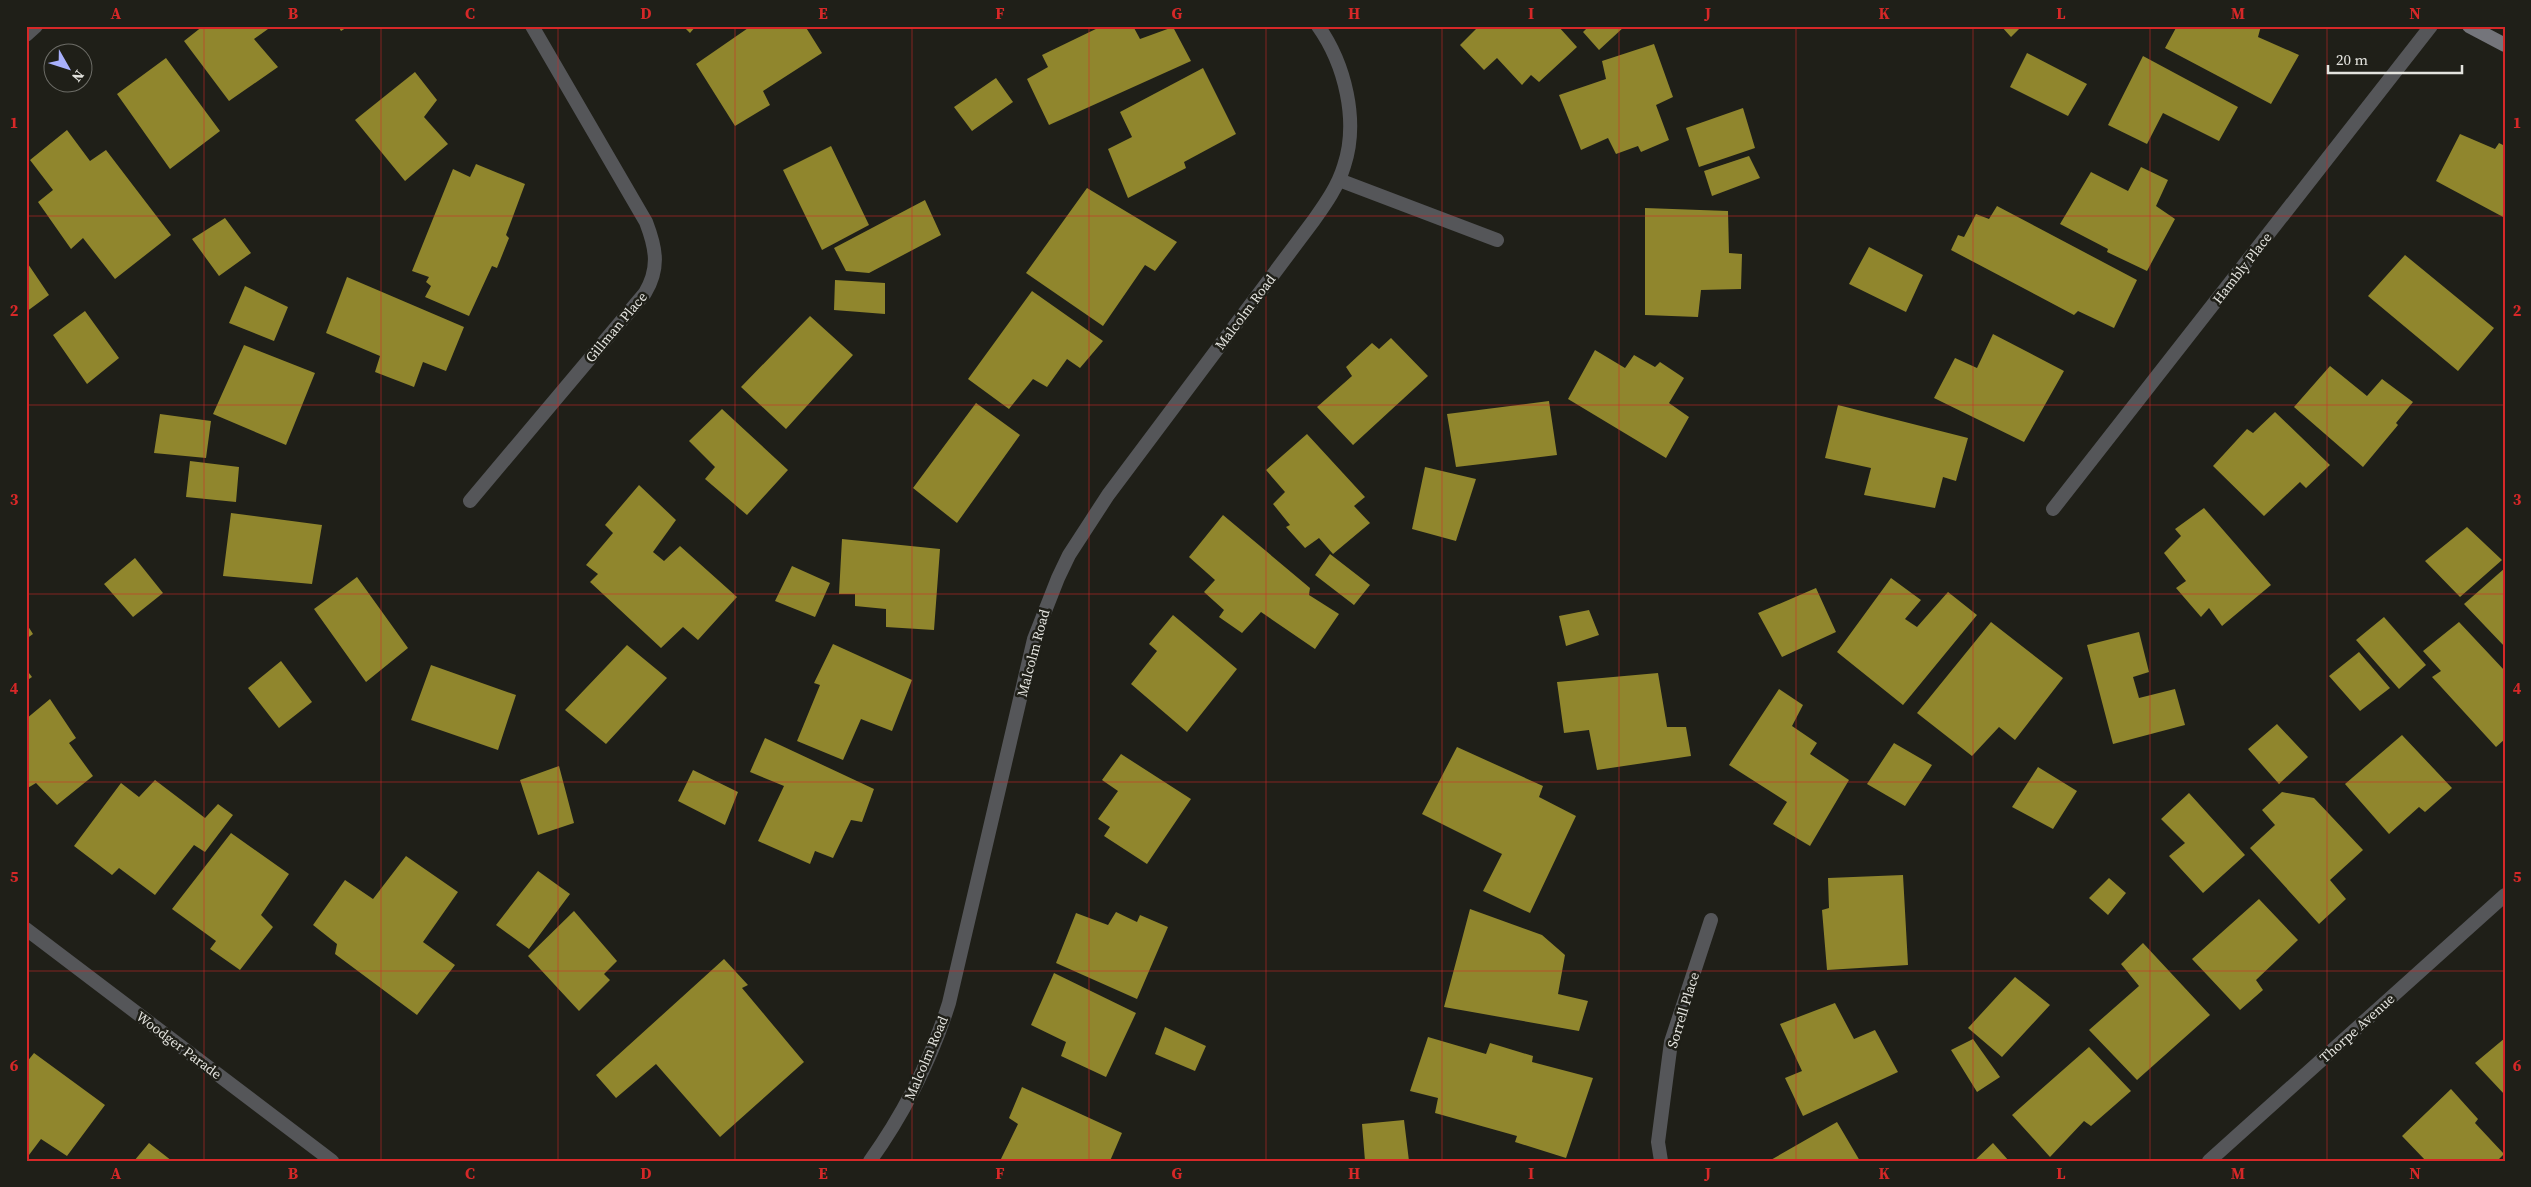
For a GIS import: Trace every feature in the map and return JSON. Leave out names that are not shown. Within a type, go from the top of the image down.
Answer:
[{"type":"main road","points":[[2469,26],[2505,45]]},
{"type":"street","points":[[26,35],[36,26]]},
{"type":"street","name":"Gillman Place","points":[[470,501],[645,293],[652,282],[656,262],[646,222],[532,26]]},
{"type":"street","name":"Malcolm Road","points":[[870,1161],[904,1109],[938,1038],[949,1003],[1034,639],[1058,578],[1069,555],[1108,495],[1314,220],[1339,180],[1348,154],[1347,97],[1337,58],[1318,26]]},
{"type":"street","name":"Hambly Place","points":[[2053,509],[2430,26]]},
{"type":"street","points":[[1339,180],[1497,240]]},
{"type":"street","name":"Thorpe Avenue","points":[[2209,1161],[2505,895]]},
{"type":"street","name":"Sorrell Place","points":[[1661,1161],[1658,1142],[1671,1042],[1711,920]]},
{"type":"street","name":"Woodger Parade","points":[[26,929],[332,1161]]},
{"type":"building","points":[[203,26],[266,26],[268,29],[254,39],[278,67],[229,101],[184,41]]},
{"type":"building","points":[[338,26],[349,26],[341,31]]},
{"type":"building","points":[[683,26],[696,26],[690,33]]},
{"type":"building","points":[[751,26],[805,26],[822,53],[763,91],[770,105],[735,126],[696,64]]},
{"type":"building","points":[[1102,26],[1133,26],[1140,39],[1173,27],[1191,61],[1049,125],[1027,79],[1048,67],[1042,55]]},
{"type":"building","points":[[1479,26],[1558,26],[1577,47],[1539,82],[1531,75],[1522,85],[1497,58],[1484,70],[1460,45]]},
{"type":"building","points":[[1589,26],[1625,26],[1599,50],[1583,32]]},
{"type":"building","points":[[2001,26],[2022,26],[2011,37]]},
{"type":"building","points":[[2177,26],[2261,26],[2258,37],[2299,55],[2271,104],[2165,48]]},
{"type":"building","points":[[1654,44],[1673,97],[1656,105],[1669,140],[1641,152],[1638,146],[1616,154],[1608,138],[1581,150],[1559,95],[1606,79],[1602,61]]},
{"type":"building","points":[[2027,53],[2087,84],[2068,116],[2010,87]]},
{"type":"building","points":[[2143,56],[2238,107],[2219,141],[2163,113],[2147,144],[2108,125]]},
{"type":"building","points":[[166,58],[220,131],[170,169],[117,94]]},
{"type":"building","points":[[1203,68],[1236,134],[1184,162],[1186,168],[1128,198],[1108,149],[1132,137],[1120,112]]},
{"type":"building","points":[[415,72],[437,100],[424,117],[448,144],[405,181],[355,120]]},
{"type":"building","points":[[996,78],[1013,102],[972,131],[954,107]]},
{"type":"building","points":[[1743,108],[1755,148],[1699,167],[1686,128]]},
{"type":"building","points":[[67,130],[90,161],[106,150],[171,235],[115,279],[83,238],[71,249],[38,202],[53,190],[30,160]]},
{"type":"building","points":[[2460,134],[2495,149],[2499,143],[2505,146],[2505,218],[2436,181]]},
{"type":"building","points":[[831,146],[869,225],[822,250],[783,170]]},
{"type":"building","points":[[1749,156],[1760,178],[1712,196],[1704,171]]},
{"type":"building","points":[[476,164],[525,184],[506,235],[509,238],[497,268],[492,266],[469,316],[425,297],[431,286],[426,282],[429,277],[412,271],[453,169],[470,177]]},
{"type":"building","points":[[2141,167],[2168,180],[2156,206],[2175,219],[2147,271],[2107,252],[2108,249],[2060,224],[2091,172],[2128,191]]},
{"type":"building","points":[[1087,188],[1177,242],[1155,271],[1145,265],[1103,326],[1026,273]]},
{"type":"building","points":[[925,200],[941,235],[869,273],[846,271],[834,248]]},
{"type":"building","points":[[1997,206],[2137,280],[2114,328],[2078,311],[2074,315],[1951,250],[1958,235],[1964,237],[1976,214],[1989,219]]},
{"type":"building","points":[[1645,208],[1728,211],[1729,253],[1742,254],[1741,289],[1701,290],[1698,317],[1645,315]]},
{"type":"building","points":[[225,218],[251,253],[219,276],[192,239]]},
{"type":"building","points":[[1869,247],[1923,275],[1906,312],[1849,284]]},
{"type":"building","points":[[2405,255],[2494,328],[2458,371],[2368,296]]},
{"type":"building","points":[[26,261],[49,295],[26,312]]},
{"type":"building","points":[[347,277],[464,327],[446,371],[423,362],[414,387],[375,372],[380,356],[326,333]]},
{"type":"building","points":[[835,280],[885,283],[885,314],[834,310]]},
{"type":"building","points":[[245,286],[288,307],[274,341],[229,323]]},
{"type":"building","points":[[1032,291],[1103,341],[1080,368],[1067,359],[1047,387],[1033,379],[1009,409],[968,379]]},
{"type":"building","points":[[85,311],[119,358],[87,384],[53,335]]},
{"type":"building","points":[[810,316],[853,355],[786,429],[741,387]]},
{"type":"building","points":[[1993,334],[2064,371],[2024,442],[1934,398],[1955,358],[1977,368]]},
{"type":"building","points":[[1391,338],[1428,376],[1353,445],[1317,407],[1352,376],[1346,367],[1372,343],[1379,349]]},
{"type":"building","points":[[244,345],[315,373],[286,445],[213,414]]},
{"type":"building","points":[[1595,350],[1625,368],[1634,355],[1655,367],[1660,362],[1684,378],[1669,403],[1689,417],[1666,458],[1568,399]]},
{"type":"building","points":[[2330,366],[2367,396],[2382,379],[2413,402],[2396,423],[2398,425],[2363,467],[2294,407]]},
{"type":"building","points":[[1549,401],[1557,455],[1456,467],[1447,414]]},
{"type":"building","points":[[976,403],[1020,435],[957,523],[913,488]]},
{"type":"building","points":[[1838,405],[1968,438],[1956,481],[1943,477],[1935,508],[1864,495],[1871,468],[1825,458]]},
{"type":"building","points":[[722,409],[788,470],[747,515],[705,479],[715,467],[689,441]]},
{"type":"building","points":[[2275,412],[2330,465],[2306,488],[2300,482],[2264,516],[2213,466],[2247,429],[2253,433]]},
{"type":"building","points":[[160,414],[211,421],[206,458],[154,453]]},
{"type":"building","points":[[1307,434],[1365,497],[1354,506],[1370,523],[1333,554],[1319,538],[1305,548],[1286,527],[1290,525],[1273,504],[1285,492],[1266,470]]},
{"type":"building","points":[[190,461],[239,467],[236,502],[186,497]]},
{"type":"building","points":[[1425,467],[1476,479],[1456,541],[1412,529]]},
{"type":"building","points":[[639,485],[676,520],[653,552],[664,561],[680,546],[737,597],[698,640],[683,627],[661,648],[590,582],[598,574],[586,565],[613,533],[605,525]]},
{"type":"building","points":[[2204,508],[2271,585],[2222,626],[2209,608],[2201,617],[2176,588],[2186,581],[2164,553],[2181,536],[2175,529]]},
{"type":"building","points":[[231,513],[322,525],[312,584],[223,576]]},
{"type":"building","points":[[1223,515],[1310,588],[1309,595],[1339,614],[1315,649],[1261,612],[1242,633],[1219,617],[1224,610],[1204,592],[1215,580],[1189,557]]},
{"type":"building","points":[[2467,527],[2502,560],[2460,597],[2425,561]]},
{"type":"building","points":[[842,539],[940,549],[934,630],[886,627],[886,609],[855,606],[855,594],[839,594]]},
{"type":"building","points":[[1330,554],[1370,585],[1354,605],[1315,575]]},
{"type":"building","points":[[135,558],[163,593],[133,617],[104,584]]},
{"type":"building","points":[[792,566],[830,583],[815,617],[775,601]]},
{"type":"building","points":[[2505,568],[2505,647],[2464,604]]},
{"type":"building","points":[[357,577],[408,648],[366,682],[314,609]]},
{"type":"building","points":[[1891,578],[1921,600],[1905,619],[1917,627],[1948,592],[1977,615],[1903,705],[1837,652]]},
{"type":"building","points":[[1816,588],[1836,632],[1782,657],[1758,613]]},
{"type":"building","points":[[1589,610],[1599,635],[1566,646],[1559,616]]},
{"type":"building","points":[[1173,615],[1237,669],[1187,732],[1131,684],[1157,651],[1149,644]]},
{"type":"building","points":[[2384,617],[2426,665],[2399,689],[2356,640]]},
{"type":"building","points":[[1991,622],[2063,678],[2015,740],[1999,727],[1972,756],[1917,713]]},
{"type":"building","points":[[2459,622],[2505,671],[2505,739],[2496,747],[2432,677],[2441,671],[2423,651]]},
{"type":"building","points":[[26,623],[33,634],[26,639]]},
{"type":"building","points":[[2139,632],[2149,672],[2133,677],[2139,698],[2175,689],[2185,725],[2113,744],[2087,645]]},
{"type":"building","points":[[833,644],[912,680],[892,731],[861,719],[843,760],[797,741],[820,685],[814,683]]},
{"type":"building","points":[[627,645],[667,678],[606,744],[565,710]]},
{"type":"building","points":[[2359,652],[2390,688],[2360,711],[2329,676]]},
{"type":"building","points":[[281,661],[312,702],[279,728],[248,688]]},
{"type":"building","points":[[431,665],[516,695],[498,750],[411,720]]},
{"type":"building","points":[[26,669],[32,677],[26,681]]},
{"type":"building","points":[[1658,673],[1667,727],[1686,727],[1691,756],[1597,770],[1589,730],[1564,733],[1557,682]]},
{"type":"building","points":[[1779,689],[1803,705],[1792,726],[1817,743],[1810,754],[1849,780],[1810,846],[1773,824],[1787,802],[1729,765]]},
{"type":"building","points":[[50,699],[76,738],[69,743],[93,776],[57,805],[36,783],[26,789],[26,719]]},
{"type":"building","points":[[2277,724],[2308,757],[2279,784],[2248,749]]},
{"type":"building","points":[[2402,735],[2452,788],[2425,812],[2419,807],[2389,834],[2345,784]]},
{"type":"building","points":[[765,738],[874,789],[862,822],[851,820],[833,858],[815,851],[810,864],[758,841],[784,786],[750,772]]},
{"type":"building","points":[[1894,743],[1932,765],[1905,806],[1867,784]]},
{"type":"building","points":[[1457,747],[1543,786],[1539,797],[1576,816],[1530,913],[1483,891],[1502,854],[1422,814]]},
{"type":"building","points":[[1121,754],[1191,799],[1147,864],[1104,836],[1110,827],[1098,819],[1118,791],[1102,780]]},
{"type":"building","points":[[559,766],[574,823],[538,835],[520,780]]},
{"type":"building","points":[[2038,767],[2077,791],[2053,829],[2012,807]]},
{"type":"building","points":[[693,770],[738,792],[725,825],[678,801]]},
{"type":"building","points":[[155,780],[205,818],[218,804],[233,815],[205,852],[194,845],[155,895],[119,868],[112,875],[74,846],[121,783],[139,797]]},
{"type":"building","points":[[2282,792],[2314,798],[2363,850],[2330,880],[2346,899],[2319,924],[2250,848],[2275,825],[2262,810]]},
{"type":"building","points":[[2189,793],[2245,855],[2203,893],[2169,856],[2185,843],[2161,819]]},
{"type":"building","points":[[231,833],[289,874],[261,915],[273,927],[240,970],[210,949],[216,941],[172,909]]},
{"type":"building","points":[[406,856],[458,892],[423,942],[455,965],[417,1015],[335,954],[337,944],[313,925],[345,880],[373,899]]},
{"type":"building","points":[[538,871],[570,894],[529,949],[496,925]]},
{"type":"building","points":[[1903,875],[1908,965],[1827,970],[1822,910],[1829,908],[1828,878]]},
{"type":"building","points":[[2109,878],[2126,893],[2108,915],[2089,898]]},
{"type":"building","points":[[2259,899],[2298,940],[2256,980],[2263,990],[2240,1010],[2192,959]]},
{"type":"building","points":[[1470,909],[1542,935],[1565,955],[1558,994],[1588,1001],[1579,1031],[1444,1007]]},
{"type":"building","points":[[574,911],[617,961],[604,974],[610,980],[579,1011],[528,956]]},
{"type":"building","points":[[1116,912],[1137,922],[1140,915],[1168,927],[1137,999],[1056,963],[1076,913],[1108,925]]},
{"type":"building","points":[[2143,943],[2210,1015],[2137,1080],[2089,1030],[2139,986],[2121,964]]},
{"type":"building","points":[[724,959],[748,985],[742,988],[804,1062],[720,1137],[656,1064],[616,1098],[596,1075]]},
{"type":"building","points":[[1054,973],[1136,1013],[1106,1077],[1061,1056],[1066,1042],[1031,1025]]},
{"type":"building","points":[[2015,977],[2050,1005],[2002,1057],[1968,1028]]},
{"type":"building","points":[[1835,1003],[1854,1039],[1875,1030],[1898,1072],[1803,1116],[1785,1078],[1802,1071],[1780,1024]]},
{"type":"building","points":[[1165,1027],[1206,1046],[1195,1071],[1155,1054]]},
{"type":"building","points":[[1428,1037],[1486,1054],[1490,1043],[1533,1056],[1532,1062],[1593,1078],[1566,1158],[1515,1142],[1517,1136],[1435,1113],[1438,1098],[1410,1091]]},
{"type":"building","points":[[2505,1038],[2505,1095],[2475,1063]]},
{"type":"building","points":[[1973,1039],[2000,1077],[1977,1092],[1951,1050]]},
{"type":"building","points":[[2089,1047],[2131,1091],[2091,1126],[2084,1121],[2050,1157],[2012,1115]]},
{"type":"building","points":[[34,1053],[105,1105],[67,1156],[41,1139],[26,1159],[26,1063]]},
{"type":"building","points":[[1022,1087],[1122,1133],[1110,1161],[1000,1161],[1018,1124],[1009,1118]]},
{"type":"building","points":[[2451,1089],[2478,1119],[2475,1123],[2504,1154],[2497,1161],[2426,1161],[2402,1136]]},
{"type":"building","points":[[1404,1120],[1409,1161],[1365,1161],[1362,1124]]},
{"type":"building","points":[[1837,1122],[1860,1161],[1769,1161]]},
{"type":"building","points":[[149,1143],[172,1161],[134,1161]]},
{"type":"building","points":[[1993,1143],[2009,1161],[1974,1161]]}]
